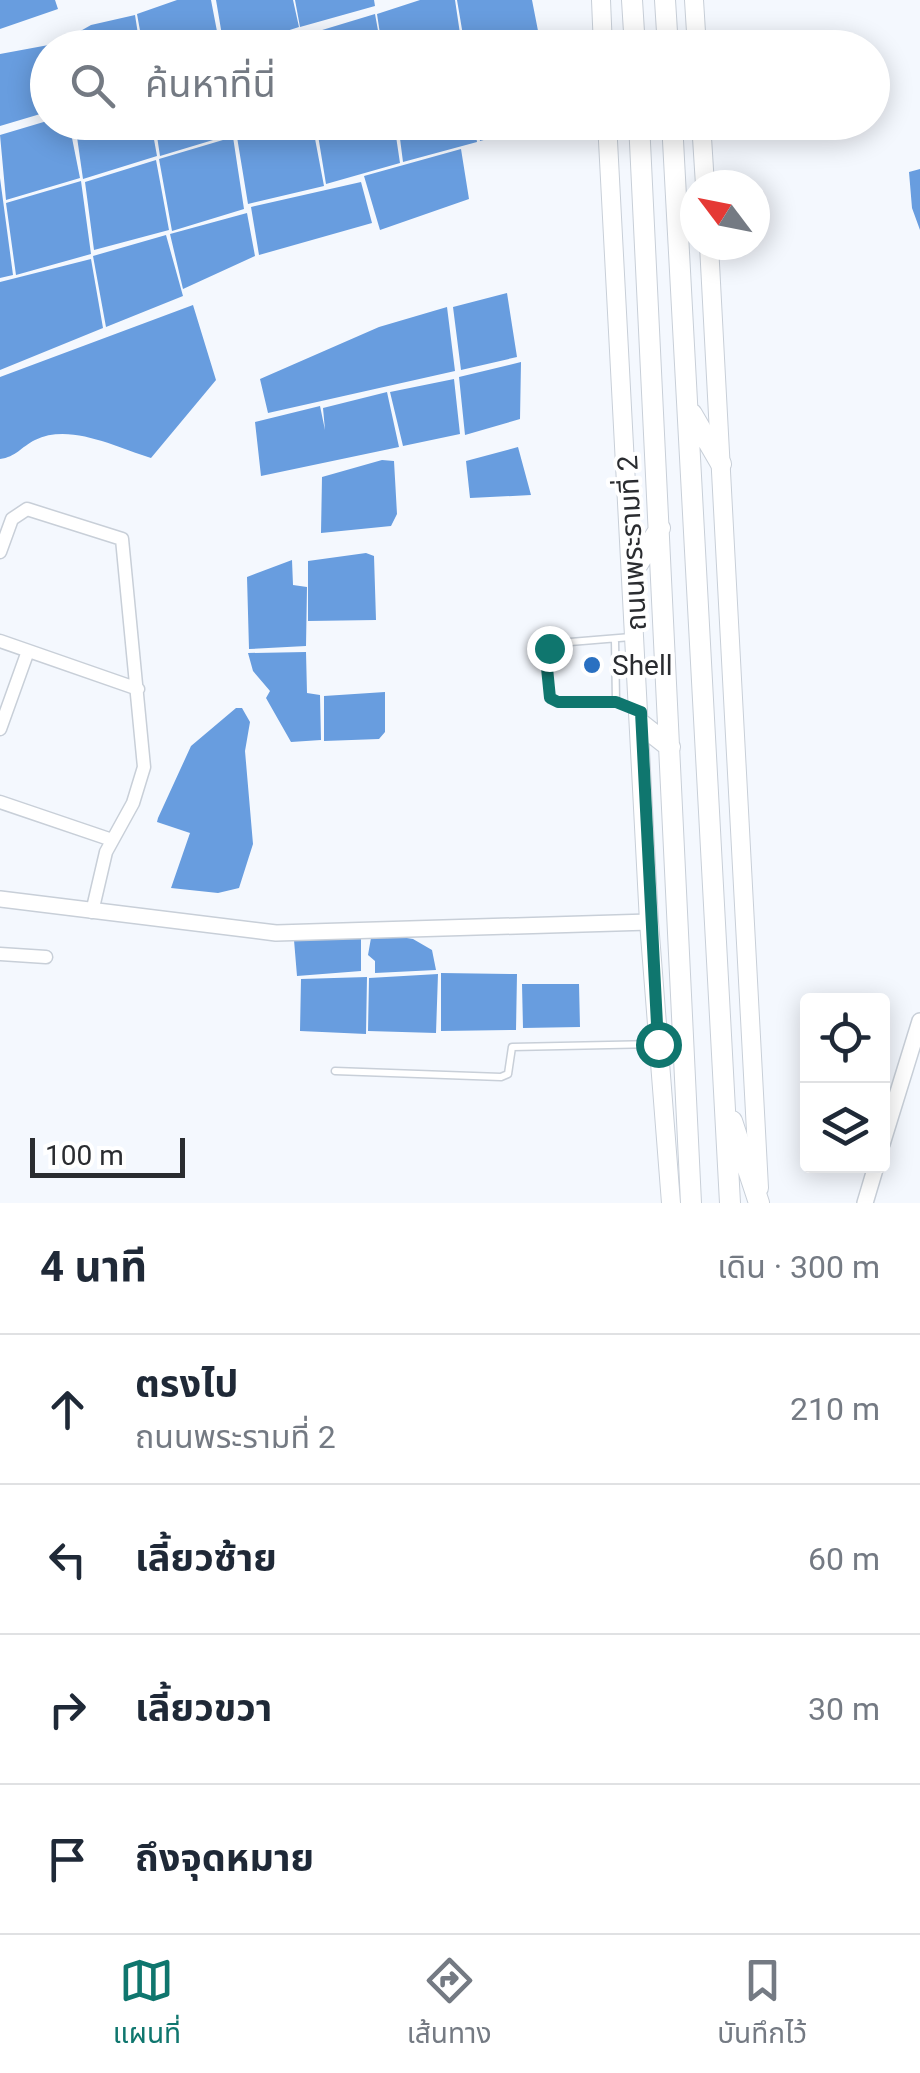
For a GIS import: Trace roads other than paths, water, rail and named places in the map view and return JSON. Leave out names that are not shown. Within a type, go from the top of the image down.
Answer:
[{"type":"highway","points":[[632,0],[634,30]]},
{"type":"highway","points":[[665,0],[667,30]]},
{"type":"highway","name":"ถนนพระรามที่ 2","points":[[640,140],[692,1203]]},
{"type":"highway","points":[[673,140],[730,1203]]},
{"type":"highway","points":[[688,408],[721,464]]},
{"type":"highway","points":[[633,572],[660,528]]},
{"type":"highway","points":[[641,718],[670,747]]},
{"type":"highway","points":[[723,1090],[759,1203]]},
{"type":"main road","points":[[600,0],[602,30]]},
{"type":"main road","points":[[694,0],[695,30]]},
{"type":"main road","name":"ถนนพระรามที่ 2","points":[[608,140],[649,922],[671,1203]]},
{"type":"main road","points":[[702,140],[704,170]]},
{"type":"main road","points":[[710,260],[759,1203]]},
{"type":"street","points":[[0,552],[12,519],[26,509],[122,538],[144,767],[133,804],[100,868],[92,912]]},
{"type":"street","points":[[0,641],[138,689]]},
{"type":"street","points":[[0,729],[28,650]]},
{"type":"street","points":[[0,802],[112,840]]},
{"type":"street","points":[[0,899],[276,933],[649,922]]},
{"type":"street","points":[[0,954],[46,956]]},
{"type":"street","points":[[890,1118],[920,1022]]},
{"type":"street","points":[[865,1203],[874,1173]]},
{"type":"lane","points":[[637,636],[558,643],[549,648],[546,658],[550,698],[558,702],[616,702],[641,718]]},
{"type":"lane","points":[[615,640],[616,702]]},
{"type":"lane","points":[[335,1071],[501,1077],[508,1074],[512,1047],[658,1044]]},
{"type":"water","points":[[0,0],[55,0],[58,9],[0,29]]},
{"type":"water","points":[[177,0],[211,0],[217,30],[140,30],[137,14]]},
{"type":"water","points":[[216,0],[293,0],[299,27],[290,30],[221,30]]},
{"type":"water","points":[[295,0],[374,0],[375,6],[300,27]]},
{"type":"water","points":[[420,0],[455,0],[459,30],[379,30],[377,14]]},
{"type":"water","points":[[457,0],[532,0],[538,30],[462,30]]},
{"type":"water","points":[[375,14],[378,30],[322,30]]},
{"type":"water","points":[[135,15],[137,30],[82,30]]},
{"type":"water","points":[[30,48],[30,117],[0,126],[0,54]]},
{"type":"water","points":[[30,126],[30,140],[72,140],[80,178],[6,200],[0,135]]},
{"type":"water","points":[[77,140],[154,140],[157,156],[83,179]]},
{"type":"water","points":[[158,140],[213,140],[160,156]]},
{"type":"water","points":[[233,140],[244,209],[172,231],[159,159]]},
{"type":"water","points":[[237,140],[315,140],[324,186],[248,204]]},
{"type":"water","points":[[319,140],[397,140],[400,163],[326,184]]},
{"type":"water","points":[[400,140],[477,140],[477,142],[403,162]]},
{"type":"water","points":[[461,149],[469,199],[380,230],[364,176]]},
{"type":"water","points":[[156,160],[169,230],[94,250],[85,182]]},
{"type":"water","points":[[920,169],[920,230],[912,208],[909,172]]},
{"type":"water","points":[[0,178],[13,275],[0,278]]},
{"type":"water","points":[[81,181],[91,254],[16,275],[6,203]]},
{"type":"water","points":[[361,182],[372,223],[259,255],[251,207]]},
{"type":"water","points":[[247,213],[255,256],[183,289],[170,234]]},
{"type":"water","points":[[166,235],[183,296],[106,327],[93,256]]},
{"type":"water","points":[[91,259],[103,328],[0,370],[0,282]]},
{"type":"water","points":[[507,293],[517,357],[461,370],[453,307]]},
{"type":"water","points":[[193,305],[216,380],[151,458],[93,438],[63,434],[35,440],[0,459],[0,377]]},
{"type":"water","points":[[447,307],[455,371],[268,413],[260,379],[379,327]]},
{"type":"water","points":[[521,362],[520,419],[465,435],[459,377]]},
{"type":"water","points":[[454,379],[460,434],[403,446],[390,392]]},
{"type":"water","points":[[387,392],[399,447],[261,476],[255,422],[320,406],[325,430],[323,408]]},
{"type":"water","points":[[518,447],[531,495],[470,498],[466,461]]},
{"type":"water","points":[[382,460],[394,461],[397,514],[391,526],[321,533],[322,477]]},
{"type":"water","points":[[366,553],[374,556],[376,620],[308,621],[308,561]]},
{"type":"water","points":[[292,560],[293,585],[307,587],[306,646],[249,649],[247,577]]},
{"type":"water","points":[[306,652],[307,693],[320,695],[321,740],[291,742],[266,698],[270,691],[253,671],[248,653]]},
{"type":"water","points":[[385,692],[385,732],[379,739],[324,741],[324,696]]},
{"type":"water","points":[[236,708],[242,708],[250,722],[245,751],[253,844],[239,888],[218,893],[171,888],[190,833],[157,822],[158,818],[191,746]]},
{"type":"water","points":[[388,935],[413,939],[432,950],[436,970],[375,973],[375,961],[368,955],[371,938]]},
{"type":"water","points":[[361,936],[361,971],[297,976],[294,940]]},
{"type":"water","points":[[441,973],[517,974],[516,1030],[441,1031]]},
{"type":"water","points":[[438,974],[436,1033],[368,1031],[369,978]]},
{"type":"water","points":[[367,977],[366,1034],[300,1031],[301,979]]},
{"type":"water","points":[[522,984],[579,984],[580,1027],[523,1028]]},
{"type":"place","name":"Shell","points":[[592,665]]}]
